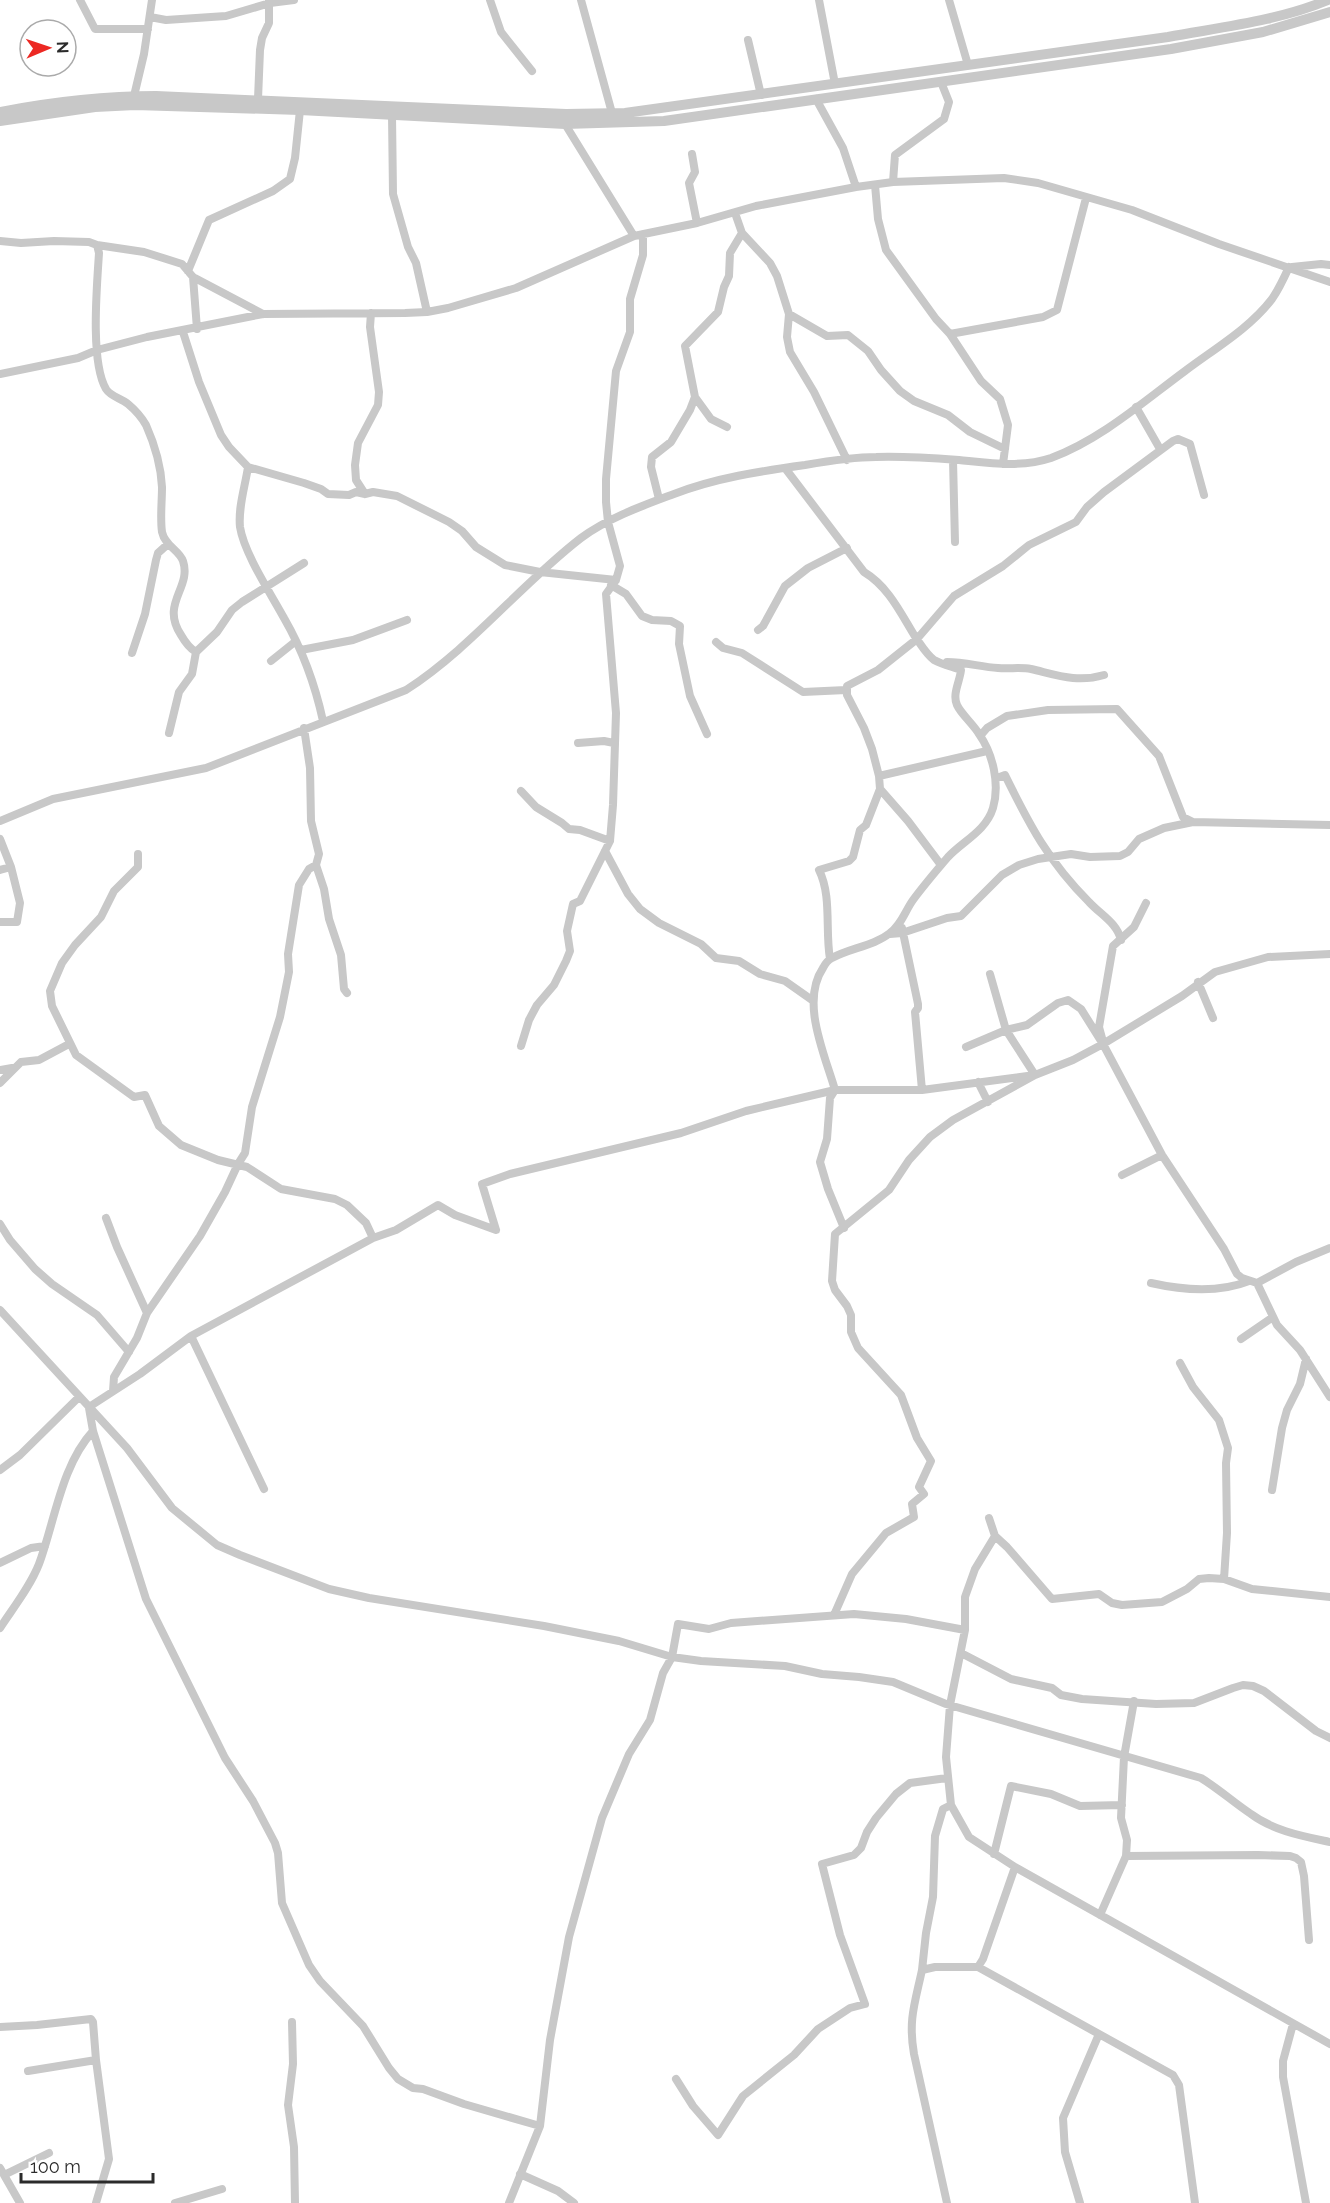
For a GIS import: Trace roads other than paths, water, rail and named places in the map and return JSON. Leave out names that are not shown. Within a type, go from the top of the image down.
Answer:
[{"type":"street","points":[[80,0],[94,29],[148,30]]},
{"type":"street","points":[[134,96],[152,0]]},
{"type":"street","points":[[150,17],[166,20],[226,16],[270,2],[294,0]]},
{"type":"street","points":[[490,0],[501,32],[532,71]]},
{"type":"street","points":[[581,0],[612,113]]},
{"type":"street","points":[[819,0],[835,84]]},
{"type":"street","points":[[949,0],[968,65]]},
{"type":"street","points":[[0,112],[52,103],[134,96],[258,99],[566,114],[612,113],[683,106],[1168,37],[1255,22],[1328,0]]},
{"type":"street","points":[[258,99],[262,38],[269,23],[270,2]]},
{"type":"street","points":[[0,121],[95,106],[131,105],[565,124],[664,121],[1171,49],[1263,32],[1330,12]]},
{"type":"street","points":[[748,40],[761,95]]},
{"type":"street","points":[[892,182],[895,155],[944,119],[949,102],[941,82]]},
{"type":"street","points":[[816,99],[843,148],[856,187]]},
{"type":"street","points":[[197,328],[191,274],[209,220],[273,191],[290,179],[300,111]]},
{"type":"street","points":[[392,115],[393,194],[408,247],[416,263],[427,312]]},
{"type":"street","points":[[521,1046],[529,1020],[537,1005],[554,985],[570,951],[567,932],[573,904],[580,901],[610,841],[615,693],[606,594],[620,566],[608,522],[606,479],[616,371],[630,332],[630,299],[643,255],[638,235],[565,124]]},
{"type":"street","points":[[692,154],[695,172],[689,183],[697,223]]},
{"type":"street","points":[[0,374],[67,361],[97,350],[147,338],[263,314],[427,312],[448,308],[535,281],[576,260],[638,235],[697,223],[756,206],[892,182],[1004,178],[1038,183],[1132,210],[1219,244],[1330,282]]},
{"type":"street","points":[[875,185],[886,250],[936,319],[950,334],[981,381],[1000,399],[1008,425],[1003,464]]},
{"type":"street","points":[[950,334],[1043,317],[1057,310],[1086,198]]},
{"type":"street","points":[[735,213],[742,233],[770,262],[777,276],[789,314],[787,337],[790,352],[814,392],[847,460]]},
{"type":"street","points":[[727,427],[711,419],[695,398],[686,346],[718,312],[729,276],[730,253],[742,233]]},
{"type":"street","points":[[0,242],[89,242],[134,249],[171,259],[182,264],[191,274],[263,314]]},
{"type":"street","points":[[97,245],[99,253],[97,350],[105,386],[109,393],[129,404],[145,423],[160,471],[163,535],[168,544],[181,556],[184,565],[183,580],[174,602],[173,621],[190,648],[196,652]]},
{"type":"street","points":[[1289,267],[1330,265]]},
{"type":"street","points":[[0,820],[53,800],[206,768],[406,690],[427,676],[540,572],[583,537],[608,522],[677,492],[734,477],[875,457],[1003,464],[1051,458],[1094,437],[1225,342],[1254,318],[1270,300],[1289,267]]},
{"type":"street","points":[[365,494],[356,480],[355,465],[358,442],[378,405],[379,392],[370,327],[372,313]]},
{"type":"street","points":[[789,314],[827,336],[848,335],[868,351],[900,391],[914,401],[948,416],[970,432],[1005,449]]},
{"type":"street","points":[[183,332],[199,382],[221,435],[248,467],[297,480],[328,494],[349,495],[356,492],[365,494],[373,492],[397,496],[449,522],[462,531],[476,547],[506,565],[613,583],[626,594],[642,616],[652,620],[671,621],[680,626],[679,644],[690,696],[707,734]]},
{"type":"street","points":[[659,500],[651,467],[652,457],[671,442],[695,398]]},
{"type":"street","points":[[1136,407],[1160,450]]},
{"type":"street","points":[[846,690],[847,686],[878,670],[917,639],[954,596],[1003,566],[1029,545],[1076,522],[1087,507],[1104,492],[1178,439],[1190,444],[1204,495]]},
{"type":"street","points":[[953,460],[955,542]]},
{"type":"street","points":[[248,467],[240,511],[241,528],[251,556],[301,650],[314,682],[323,722]]},
{"type":"street","points":[[785,468],[864,572],[878,580],[885,588],[917,639],[935,660],[1000,669],[1032,669],[1070,679],[1093,679],[1104,675]]},
{"type":"street","points":[[132,653],[145,614],[156,561],[159,553],[168,544]]},
{"type":"street","points":[[758,630],[763,626],[785,586],[808,568],[847,548]]},
{"type":"street","points":[[169,733],[179,692],[192,674],[196,652],[217,632],[232,610],[304,563]]},
{"type":"street","points":[[301,650],[353,640],[407,620]]},
{"type":"street","points":[[271,660],[296,641]]},
{"type":"street","points":[[716,642],[723,648],[742,653],[803,692],[846,690]]},
{"type":"street","points":[[890,934],[902,921],[912,901],[940,866],[978,832],[993,809],[997,778],[981,735],[957,705],[955,693],[961,670],[944,662]]},
{"type":"street","points":[[830,959],[825,910],[827,897],[819,870],[849,861],[853,857],[860,830],[866,825],[880,789],[879,776],[864,728],[846,690]]},
{"type":"street","points":[[981,735],[987,728],[1007,716],[1047,710],[1117,709],[1159,756],[1183,817],[1193,822]]},
{"type":"street","points":[[304,729],[310,768],[311,822],[319,854],[316,865],[324,889],[329,920],[341,955],[344,989],[347,993]]},
{"type":"street","points":[[578,743],[604,741],[615,743]]},
{"type":"street","points":[[879,776],[987,751]]},
{"type":"street","points":[[997,778],[1005,775],[1049,857],[1085,898],[1118,928],[1121,940]]},
{"type":"street","points":[[880,789],[908,821],[940,866]]},
{"type":"street","points":[[521,791],[536,807],[569,829],[580,830],[610,841]]},
{"type":"street","points":[[844,1228],[820,1162],[826,1139],[830,1098],[835,1090],[815,1022],[812,1000],[818,975],[830,959],[890,934],[902,933],[947,918],[961,916],[1002,875],[1019,865],[1071,854],[1090,857],[1120,856],[1128,852],[1139,839],[1164,828],[1193,822],[1330,825]]},
{"type":"street","points":[[0,839],[11,867],[20,903],[17,922],[0,922]]},
{"type":"street","points":[[605,851],[628,894],[640,909],[659,923],[701,944],[716,958],[739,961],[760,974],[785,981],[812,1000]]},
{"type":"street","points":[[138,854],[138,867],[114,891],[101,917],[62,963],[51,991],[52,1006],[69,1044],[76,1055],[120,1088],[134,1097],[145,1095],[159,1126],[181,1145],[218,1161],[248,1167],[281,1189],[334,1199],[347,1205],[366,1223],[373,1239]]},
{"type":"street","points":[[113,1391],[114,1377],[129,1352],[147,1313],[200,1236],[246,1153],[252,1107],[280,1017],[289,972],[288,954],[300,885],[309,869],[316,865]]},
{"type":"street","points":[[0,870],[11,867]]},
{"type":"street","points":[[1103,1044],[1099,1026],[1113,946],[1134,927],[1146,903]]},
{"type":"street","points":[[902,921],[902,933],[918,1004],[915,1012],[922,1090]]},
{"type":"street","points":[[834,1615],[852,1574],[886,1533],[915,1517],[912,1504],[924,1494],[919,1487],[931,1461],[917,1438],[901,1395],[858,1348],[851,1332],[851,1316],[832,1281],[831,1268],[835,1234],[889,1190],[909,1160],[930,1137],[953,1120],[1035,1075],[1103,1044],[1182,996],[1198,982],[1215,972],[1233,965],[1268,957],[1330,954]]},
{"type":"street","points":[[990,974],[1006,1030],[1035,1075]]},
{"type":"street","points":[[1198,982],[1213,1018]]},
{"type":"street","points":[[966,1047],[1006,1030],[1027,1025],[1058,1003],[1068,1000],[1081,1009],[1103,1044],[1162,1155],[1224,1249],[1237,1274],[1253,1282],[1277,1325],[1306,1359],[1330,1397]]},
{"type":"street","points":[[0,1083],[12,1068],[21,1062],[39,1060],[69,1044]]},
{"type":"street","points":[[0,1070],[12,1068]]},
{"type":"street","points":[[89,1407],[140,1374],[191,1336],[373,1239],[396,1230],[438,1205],[455,1215],[496,1230],[482,1184],[510,1174],[681,1133],[746,1112],[835,1090],[922,1090],[1035,1075]]},
{"type":"street","points":[[978,1082],[988,1102]]},
{"type":"street","points":[[1122,1175],[1162,1155]]},
{"type":"street","points":[[106,1218],[147,1313]]},
{"type":"street","points":[[0,1224],[10,1240],[35,1269],[52,1284],[97,1314],[129,1352]]},
{"type":"street","points":[[1151,1283],[1183,1289],[1232,1287],[1253,1282],[1330,1248]]},
{"type":"street","points":[[0,1310],[127,1448],[172,1508],[217,1545],[330,1589],[369,1598],[554,1628],[619,1641],[672,1657],[785,1666],[822,1674],[892,1682],[950,1705],[1201,1778],[1270,1826],[1330,1842]]},
{"type":"street","points":[[1241,1339],[1274,1317]]},
{"type":"street","points":[[191,1336],[264,1489]]},
{"type":"street","points":[[1272,1490],[1282,1428],[1287,1410],[1300,1383],[1306,1359]]},
{"type":"street","points":[[1180,1364],[1193,1387],[1219,1420],[1228,1448],[1224,1579]]},
{"type":"street","points":[[0,1470],[20,1455],[79,1397]]},
{"type":"street","points":[[89,1407],[93,1431],[146,1599],[225,1758],[253,1801],[275,1844],[278,1853],[282,1903],[309,1965],[320,1981],[363,2026],[398,2079],[413,2088],[434,2092],[464,2104],[540,2126]]},
{"type":"street","points":[[0,1628],[30,1582],[45,1546],[63,1482],[84,1442],[93,1431]]},
{"type":"street","points":[[989,1518],[995,1536],[1052,1599],[1099,1594],[1112,1603],[1122,1605],[1162,1602],[1198,1579],[1224,1579],[1252,1589],[1330,1598]]},
{"type":"street","points":[[995,1536],[975,1569],[965,1597],[965,1630],[950,1705],[946,1757],[951,1805],[969,1837],[1015,1867],[1330,2044]]},
{"type":"street","points":[[0,1563],[32,1548],[45,1546]]},
{"type":"street","points":[[509,2203],[540,2126],[550,2040],[569,1937],[602,1818],[629,1754],[650,1720],[663,1673],[672,1657],[678,1624],[709,1629],[731,1623],[854,1614],[906,1619],[965,1630]]},
{"type":"street","points":[[961,1653],[1011,1678],[1052,1688],[1061,1695],[1082,1699],[1156,1704],[1194,1703],[1243,1685],[1253,1686],[1264,1691],[1316,1731],[1330,1738]]},
{"type":"street","points":[[1100,1915],[1126,1856],[1127,1840],[1121,1818],[1124,1757],[1134,1701]]},
{"type":"street","points":[[676,2079],[693,2106],[718,2135],[743,2097],[794,2055],[818,2029],[842,2012],[865,2004],[840,1935],[822,1864],[854,1856],[861,1848],[876,1818],[896,1794],[910,1783],[948,1778]]},
{"type":"street","points":[[994,1854],[1011,1786],[1050,1794],[1080,1806],[1122,1805]]},
{"type":"street","points":[[947,2203],[910,2031],[933,1897],[935,1836],[944,1809],[951,1805]]},
{"type":"street","points":[[1126,1856],[1237,1855],[1296,1858],[1301,1862],[1304,1876],[1309,1940]]},
{"type":"street","points":[[978,1967],[983,1959],[1015,1867]]},
{"type":"street","points":[[922,1970],[935,1967],[978,1967],[1173,2075],[1179,2085],[1195,2203]]},
{"type":"street","points":[[0,2027],[91,2019],[93,2022],[109,2159],[96,2203]]},
{"type":"street","points":[[292,2022],[293,2064],[288,2105],[294,2147],[296,2203]]},
{"type":"street","points":[[1293,2024],[1283,2061],[1283,2077],[1306,2203]]},
{"type":"street","points":[[1080,2203],[1065,2152],[1063,2118],[1099,2034]]},
{"type":"street","points":[[28,2071],[96,2060]]},
{"type":"street","points":[[21,2203],[2,2171],[49,2153]]},
{"type":"street","points":[[520,2174],[558,2191],[574,2203]]},
{"type":"street","points":[[175,2203],[222,2189]]}]
